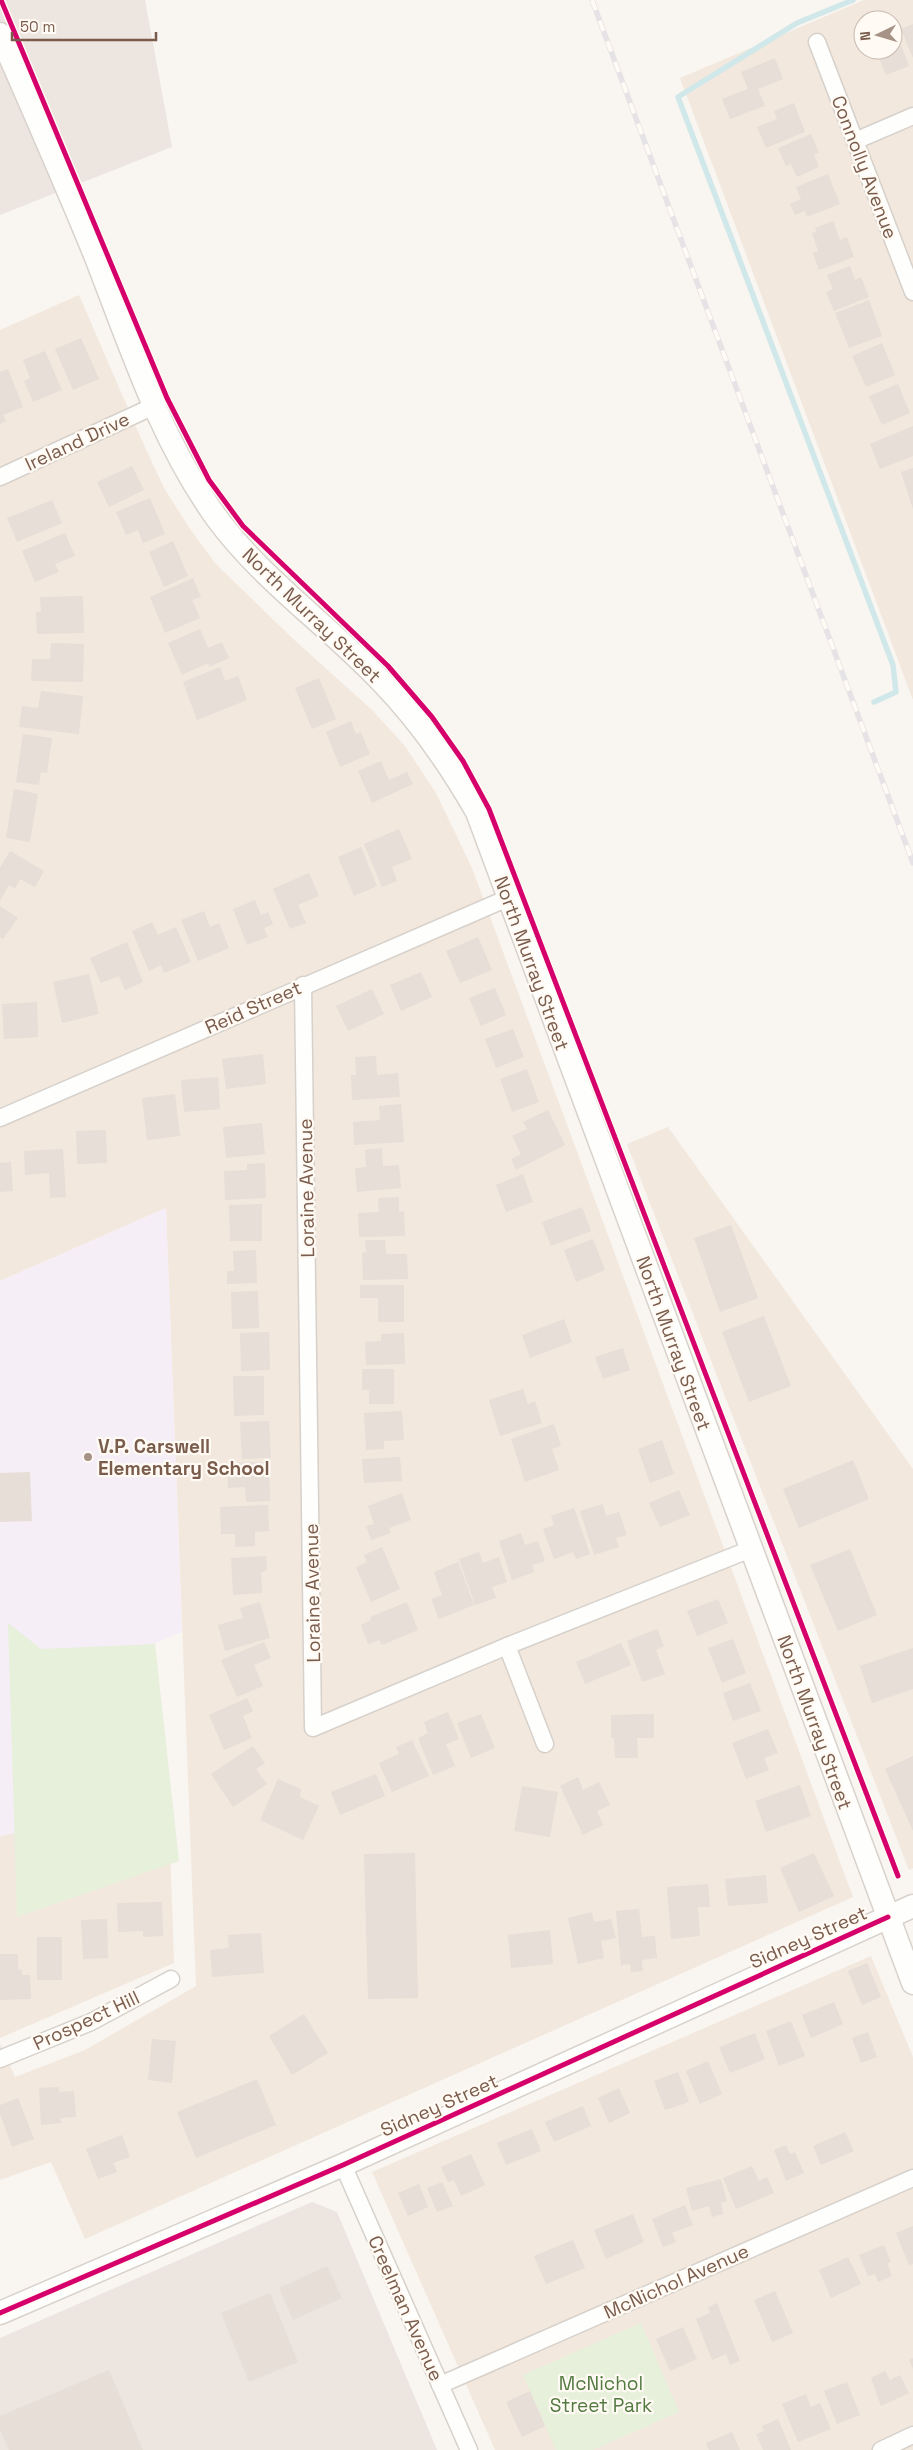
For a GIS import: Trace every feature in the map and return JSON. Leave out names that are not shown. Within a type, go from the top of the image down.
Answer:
[{"type":"street","name":"North Murray Street","points":[[0,34],[74,203],[154,406],[201,494],[236,542],[255,564],[380,680],[421,726],[451,766],[477,812],[913,1982]]},
{"type":"street","name":"Connolly Avenue","points":[[817,42],[913,292]]},
{"type":"street","points":[[854,141],[913,116]]},
{"type":"street","name":"Ireland Drive","points":[[0,477],[154,406]]},
{"type":"street","name":"Reid Street","points":[[0,1118],[508,898]]},
{"type":"street","name":"Loraine Avenue","points":[[302,986],[313,1728],[507,1646],[751,1548]]},
{"type":"street","points":[[507,1646],[545,1744]]},
{"type":"street","name":"Sidney Street","points":[[0,2314],[343,2165],[913,1906]]},
{"type":"street","name":"Prospect Hill","points":[[0,2059],[91,2022],[171,1979]]},
{"type":"street","name":"Creelman Avenue","points":[[343,2165],[469,2450]]},
{"type":"street","name":"McNichol Avenue","points":[[440,2385],[913,2178]]},
{"type":"street","points":[[881,2450],[913,2435]]},
{"type":"shaded area","points":[[0,0],[145,0],[172,147],[0,215]]},
{"type":"shaded area","points":[[864,0],[913,0],[913,700],[680,78]]},
{"type":"shaded area","points":[[79,295],[164,488],[190,529],[215,563],[290,636],[372,710],[405,746],[436,793],[472,868],[853,1897],[85,2239],[51,2162],[0,2180],[0,2043],[15,2077],[85,2050],[196,1986],[166,1208],[0,1281],[0,330]]},
{"type":"shaded area","points":[[668,1127],[913,1469],[913,1868],[909,1870],[627,1144]]},
{"type":"shaded area","name":"V.P. Carswell Elementary School","points":[[166,1208],[182,1632],[14,1703],[20,1832],[0,1836],[0,1281]]},
{"type":"shaded area","points":[[20,1832],[170,1845],[174,1963],[0,2038],[0,1836]]},
{"type":"shaded area","points":[[871,1956],[913,2057],[913,2450],[495,2450],[372,2172]]},
{"type":"shaded area","points":[[312,2202],[337,2212],[437,2450],[0,2450],[0,2338]]},
{"type":"green space","points":[[8,1623],[41,1649],[155,1644],[179,1861],[17,1917]]},
{"type":"green space","name":"McNichol Street Park","points":[[641,2323],[679,2412],[593,2450],[556,2450],[523,2375]]},
{"type":"building","points":[[913,24],[913,58],[903,34],[903,28]]},
{"type":"building","points":[[903,51],[909,66],[886,75],[880,60],[903,60]]},
{"type":"building","points":[[775,58],[783,79],[758,89],[765,106],[730,119],[722,99],[748,89],[741,72]]},
{"type":"building","points":[[794,103],[805,132],[766,148],[757,127],[777,119],[774,111]]},
{"type":"building","points":[[811,134],[819,153],[814,154],[819,167],[797,177],[791,164],[786,166],[778,148]]},
{"type":"building","points":[[828,174],[840,204],[807,217],[805,211],[795,215],[790,204],[801,199],[796,187]]},
{"type":"building","points":[[833,221],[840,240],[847,237],[854,257],[819,270],[813,253],[818,251],[812,233],[816,232],[815,228]]},
{"type":"building","points":[[850,266],[855,280],[861,277],[869,297],[834,311],[826,292],[833,289],[827,275]]},
{"type":"building","points":[[869,300],[882,336],[849,348],[835,313]]},
{"type":"building","points":[[81,338],[99,379],[73,390],[55,349]]},
{"type":"building","points":[[882,343],[895,375],[866,387],[852,356]]},
{"type":"building","points":[[45,351],[62,390],[33,402],[24,381],[30,378],[23,360]]},
{"type":"building","points":[[8,369],[23,407],[3,415],[6,421],[0,424],[0,372]]},
{"type":"building","points":[[898,384],[910,413],[882,425],[869,396]]},
{"type":"building","points":[[913,426],[913,456],[880,469],[870,444]]},
{"type":"building","points":[[132,466],[144,490],[109,507],[97,482]]},
{"type":"building","points":[[913,468],[913,509],[901,472]]},
{"type":"building","points":[[150,498],[165,534],[143,543],[138,530],[126,535],[116,512]]},
{"type":"building","points":[[52,500],[62,523],[17,542],[7,518]]},
{"type":"building","points":[[65,533],[75,556],[55,564],[59,572],[35,582],[22,551]]},
{"type":"building","points":[[173,541],[188,576],[164,587],[149,552]]},
{"type":"building","points":[[193,578],[201,597],[192,600],[200,618],[165,633],[150,597]]},
{"type":"building","points":[[83,596],[84,633],[37,634],[36,612],[41,612],[40,597]]},
{"type":"building","points":[[200,629],[208,648],[222,642],[229,658],[209,667],[208,663],[182,675],[168,643]]},
{"type":"building","points":[[51,643],[84,644],[83,682],[31,681],[32,659],[50,659]]},
{"type":"building","points":[[220,667],[225,681],[238,676],[247,700],[197,720],[183,682]]},
{"type":"building","points":[[319,678],[336,719],[312,729],[295,688]]},
{"type":"building","points":[[41,691],[83,696],[79,734],[19,727],[22,706],[38,708]]},
{"type":"building","points":[[351,721],[356,734],[361,732],[370,754],[340,767],[326,732]]},
{"type":"building","points":[[23,734],[52,738],[47,773],[41,772],[39,785],[16,782]]},
{"type":"building","points":[[381,761],[389,780],[407,772],[413,784],[372,803],[358,771]]},
{"type":"building","points":[[14,789],[38,794],[30,842],[6,838]]},
{"type":"building","points":[[399,829],[412,859],[392,867],[397,881],[382,887],[364,844]]},
{"type":"building","points":[[361,847],[377,886],[354,896],[338,857]]},
{"type":"building","points":[[10,851],[44,871],[35,887],[20,879],[15,889],[9,885],[0,901],[0,868]]},
{"type":"building","points":[[309,873],[319,896],[298,905],[306,923],[290,929],[273,889]]},
{"type":"building","points":[[255,900],[261,915],[268,912],[273,924],[264,928],[268,937],[247,945],[233,909]]},
{"type":"building","points":[[0,906],[18,918],[3,939],[0,937]]},
{"type":"building","points":[[204,911],[210,927],[219,923],[229,948],[198,961],[181,920]]},
{"type":"building","points":[[152,922],[158,935],[176,927],[191,962],[164,973],[161,965],[149,971],[132,931]]},
{"type":"building","points":[[478,937],[492,970],[460,983],[446,951]]},
{"type":"building","points":[[127,942],[143,982],[125,990],[119,976],[101,983],[90,958]]},
{"type":"building","points":[[421,972],[432,997],[401,1011],[390,985]]},
{"type":"building","points":[[89,974],[99,1014],[62,1023],[53,982]]},
{"type":"building","points":[[495,988],[506,1015],[481,1026],[469,998]]},
{"type":"building","points":[[372,989],[384,1014],[348,1031],[336,1006]]},
{"type":"building","points":[[37,1002],[38,1037],[4,1039],[2,1004]]},
{"type":"building","points":[[513,1029],[524,1057],[496,1068],[485,1039]]},
{"type":"building","points":[[263,1054],[266,1084],[226,1089],[222,1059]]},
{"type":"building","points":[[376,1056],[377,1075],[398,1073],[400,1097],[352,1100],[351,1075],[356,1075],[355,1057]]},
{"type":"building","points":[[527,1069],[539,1102],[512,1112],[500,1079]]},
{"type":"building","points":[[218,1077],[220,1109],[184,1112],[181,1080]]},
{"type":"building","points":[[175,1094],[180,1136],[147,1140],[142,1098]]},
{"type":"building","points":[[401,1104],[404,1142],[354,1145],[353,1122],[380,1120],[379,1106]]},
{"type":"building","points":[[548,1110],[565,1145],[516,1170],[511,1159],[521,1154],[512,1136],[527,1129],[523,1122]]},
{"type":"building","points":[[262,1123],[265,1154],[226,1158],[223,1127]]},
{"type":"building","points":[[106,1130],[107,1163],[77,1164],[76,1131]]},
{"type":"building","points":[[382,1148],[383,1166],[399,1165],[401,1188],[357,1192],[355,1168],[366,1167],[365,1150]]},
{"type":"building","points":[[63,1149],[66,1197],[50,1198],[49,1173],[25,1175],[24,1151]]},
{"type":"building","points":[[11,1162],[13,1191],[0,1192],[0,1163]]},
{"type":"building","points":[[265,1163],[266,1198],[225,1200],[224,1171],[247,1170],[247,1164]]},
{"type":"building","points":[[523,1174],[533,1202],[506,1212],[496,1185]]},
{"type":"building","points":[[399,1197],[399,1212],[404,1211],[405,1236],[359,1237],[358,1213],[379,1212],[378,1198]]},
{"type":"building","points":[[262,1204],[262,1241],[230,1241],[229,1205]]},
{"type":"building","points":[[582,1207],[591,1231],[551,1246],[542,1222]]},
{"type":"building","points":[[731,1225],[758,1298],[720,1312],[694,1238]]},
{"type":"building","points":[[593,1239],[605,1270],[576,1282],[564,1250]]},
{"type":"building","points":[[365,1240],[385,1240],[386,1254],[407,1254],[408,1279],[363,1280],[362,1253],[366,1252]]},
{"type":"building","points":[[256,1250],[257,1283],[227,1284],[227,1271],[234,1271],[233,1251]]},
{"type":"building","points":[[360,1285],[404,1285],[404,1322],[378,1322],[378,1298],[360,1298]]},
{"type":"building","points":[[258,1291],[259,1328],[232,1329],[231,1292]]},
{"type":"building","points":[[764,1316],[791,1386],[749,1402],[722,1332]]},
{"type":"building","points":[[564,1319],[572,1342],[530,1358],[522,1335]]},
{"type":"building","points":[[269,1332],[270,1370],[241,1371],[240,1333]]},
{"type":"building","points":[[404,1333],[405,1364],[366,1365],[365,1342],[381,1341],[381,1334]]},
{"type":"building","points":[[623,1348],[630,1370],[603,1379],[595,1357]]},
{"type":"building","points":[[362,1369],[394,1369],[394,1404],[369,1404],[369,1390],[362,1390]]},
{"type":"building","points":[[233,1376],[264,1376],[264,1415],[234,1416]]},
{"type":"building","points":[[523,1389],[528,1404],[535,1401],[542,1423],[500,1436],[489,1400]]},
{"type":"building","points":[[402,1411],[404,1440],[384,1441],[384,1449],[366,1450],[364,1413]]},
{"type":"building","points":[[269,1421],[271,1458],[242,1459],[240,1422]]},
{"type":"building","points":[[554,1424],[561,1446],[552,1449],[559,1470],[525,1482],[511,1439]]},
{"type":"building","points":[[662,1440],[674,1474],[650,1483],[638,1449]]},
{"type":"building","points":[[400,1457],[402,1481],[364,1483],[362,1459]]},
{"type":"building","points":[[853,1460],[869,1499],[799,1528],[783,1489]]},
{"type":"building","points":[[269,1462],[270,1501],[246,1502],[245,1487],[228,1488],[227,1463]]},
{"type":"building","points":[[30,1472],[32,1521],[0,1522],[0,1473]]},
{"type":"building","points":[[679,1490],[690,1515],[660,1527],[649,1503]]},
{"type":"building","points":[[402,1493],[411,1520],[389,1528],[391,1533],[371,1540],[366,1526],[374,1524],[368,1506]]},
{"type":"building","points":[[603,1504],[606,1516],[619,1512],[627,1535],[616,1538],[619,1547],[594,1555],[580,1511]]},
{"type":"building","points":[[268,1505],[269,1531],[255,1532],[255,1546],[235,1547],[235,1534],[221,1534],[220,1507]]},
{"type":"building","points":[[574,1508],[590,1554],[576,1559],[573,1552],[554,1559],[543,1529],[554,1525],[551,1516]]},
{"type":"building","points":[[521,1533],[525,1545],[538,1541],[545,1561],[532,1565],[534,1572],[512,1580],[499,1541]]},
{"type":"building","points":[[382,1547],[400,1589],[371,1602],[356,1567],[367,1562],[364,1555]]},
{"type":"building","points":[[850,1549],[877,1615],[838,1631],[810,1565]]},
{"type":"building","points":[[479,1552],[483,1563],[499,1557],[507,1582],[492,1587],[496,1598],[475,1605],[459,1559]]},
{"type":"building","points":[[266,1556],[267,1570],[261,1573],[262,1593],[233,1595],[231,1558]]},
{"type":"building","points":[[458,1562],[474,1605],[439,1619],[431,1599],[442,1595],[434,1572]]},
{"type":"building","points":[[718,1599],[728,1623],[697,1636],[687,1611]]},
{"type":"building","points":[[260,1602],[270,1638],[225,1651],[218,1625],[243,1618],[240,1608]]},
{"type":"building","points":[[407,1602],[418,1630],[382,1645],[379,1640],[368,1644],[361,1625],[371,1620],[370,1617]]},
{"type":"building","points":[[657,1629],[664,1646],[656,1650],[665,1674],[642,1682],[627,1641]]},
{"type":"building","points":[[733,1639],[746,1673],[722,1683],[708,1648]]},
{"type":"building","points":[[264,1642],[271,1658],[254,1665],[263,1686],[237,1697],[221,1660]]},
{"type":"building","points":[[621,1643],[631,1665],[585,1684],[576,1662]]},
{"type":"building","points":[[913,1648],[913,1689],[872,1703],[860,1666]]},
{"type":"building","points":[[750,1683],[761,1711],[733,1721],[723,1693]]},
{"type":"building","points":[[247,1698],[253,1711],[243,1716],[252,1738],[224,1750],[209,1715]]},
{"type":"building","points":[[448,1712],[459,1739],[446,1744],[455,1766],[433,1775],[418,1738],[428,1733],[424,1722]]},
{"type":"building","points":[[481,1714],[495,1748],[471,1758],[457,1723]]},
{"type":"building","points":[[654,1714],[654,1738],[637,1738],[638,1758],[615,1758],[614,1738],[611,1738],[611,1715]]},
{"type":"building","points":[[768,1729],[778,1753],[764,1758],[769,1770],[746,1779],[732,1743]]},
{"type":"building","points":[[412,1740],[429,1776],[392,1792],[379,1763],[399,1754],[396,1747]]},
{"type":"building","points":[[253,1746],[265,1763],[256,1769],[267,1784],[233,1807],[211,1774]]},
{"type":"building","points":[[913,1756],[913,1831],[885,1769]]},
{"type":"building","points":[[376,1774],[385,1796],[340,1815],[331,1792]]},
{"type":"building","points":[[578,1777],[583,1790],[599,1782],[610,1805],[597,1811],[603,1825],[583,1835],[560,1786]]},
{"type":"building","points":[[278,1779],[301,1789],[300,1797],[319,1806],[303,1840],[260,1820]]},
{"type":"building","points":[[800,1785],[811,1816],[766,1832],[755,1801]]},
{"type":"building","points":[[522,1786],[558,1792],[550,1837],[514,1831]]},
{"type":"building","points":[[415,1853],[418,1998],[368,1999],[364,1854]]},
{"type":"building","points":[[814,1853],[834,1896],[799,1912],[780,1868]]},
{"type":"building","points":[[766,1875],[768,1903],[728,1906],[725,1879]]},
{"type":"building","points":[[708,1884],[710,1907],[698,1907],[700,1936],[671,1939],[667,1887]]},
{"type":"building","points":[[162,1902],[163,1936],[143,1937],[143,1931],[118,1932],[117,1903]]},
{"type":"building","points":[[639,1909],[642,1937],[655,1936],[657,1958],[642,1960],[643,1971],[631,1972],[630,1964],[621,1965],[616,1911]]},
{"type":"building","points":[[592,1912],[594,1922],[611,1919],[616,1938],[601,1941],[604,1958],[578,1964],[568,1918]]},
{"type":"building","points":[[107,1919],[108,1958],[83,1959],[81,1920]]},
{"type":"building","points":[[550,1930],[553,1964],[511,1968],[508,1935]]},
{"type":"building","points":[[261,1933],[264,1973],[212,1977],[210,1950],[229,1948],[228,1935]]},
{"type":"building","points":[[37,1937],[62,1937],[62,1980],[37,1980]]},
{"type":"building","points":[[0,1954],[18,1954],[18,1969],[22,1970],[22,1975],[30,1975],[31,1999],[0,2000]]},
{"type":"building","points":[[867,1963],[881,1997],[862,2005],[848,1971]]},
{"type":"building","points":[[834,2002],[843,2024],[811,2038],[802,2015]]},
{"type":"building","points":[[304,2014],[328,2053],[292,2075],[269,2036]]},
{"type":"building","points":[[791,2021],[805,2056],[779,2066],[766,2031]]},
{"type":"building","points":[[868,2032],[877,2057],[861,2063],[852,2038]]},
{"type":"building","points":[[755,2033],[765,2059],[730,2073],[719,2047]]},
{"type":"building","points":[[152,2039],[176,2041],[172,2083],[148,2080]]},
{"type":"building","points":[[708,2061],[722,2094],[700,2104],[686,2071]]},
{"type":"building","points":[[678,2072],[689,2102],[665,2110],[654,2081]]},
{"type":"building","points":[[257,2079],[276,2125],[196,2158],[177,2112]]},
{"type":"building","points":[[59,2087],[59,2092],[74,2091],[76,2117],[60,2118],[61,2123],[41,2125],[39,2088]]},
{"type":"building","points":[[619,2088],[630,2113],[609,2123],[598,2098]]},
{"type":"building","points":[[18,2098],[34,2139],[12,2147],[0,2114],[0,2105]]},
{"type":"building","points":[[583,2106],[591,2126],[554,2142],[545,2122]]},
{"type":"building","points":[[532,2129],[541,2151],[506,2165],[497,2143]]},
{"type":"building","points":[[845,2132],[854,2151],[821,2165],[813,2146]]},
{"type":"building","points":[[122,2135],[130,2157],[113,2163],[117,2172],[98,2179],[86,2149]]},
{"type":"building","points":[[786,2145],[790,2154],[795,2152],[804,2173],[786,2181],[774,2150]]},
{"type":"building","points":[[471,2154],[485,2185],[461,2196],[454,2180],[448,2182],[441,2167]]},
{"type":"building","points":[[752,2166],[759,2181],[767,2177],[774,2193],[736,2209],[723,2178]]},
{"type":"building","points":[[721,2179],[727,2201],[721,2203],[723,2214],[712,2217],[709,2206],[692,2211],[686,2188]]},
{"type":"building","points":[[442,2182],[453,2206],[437,2212],[427,2188]]},
{"type":"building","points":[[419,2184],[428,2207],[408,2216],[398,2193]]},
{"type":"building","points":[[685,2205],[693,2225],[672,2233],[676,2242],[663,2247],[652,2219]]},
{"type":"building","points":[[633,2214],[644,2242],[606,2259],[594,2230]]},
{"type":"building","points":[[913,2226],[913,2264],[909,2265],[896,2233]]},
{"type":"building","points":[[573,2240],[585,2268],[546,2284],[534,2256]]},
{"type":"building","points":[[884,2245],[891,2262],[887,2263],[892,2276],[878,2282],[875,2274],[868,2276],[859,2255]]},
{"type":"building","points":[[848,2257],[861,2284],[831,2298],[819,2270]]},
{"type":"building","points":[[327,2266],[342,2298],[293,2320],[279,2288]]},
{"type":"building","points":[[775,2291],[793,2333],[772,2342],[754,2300]]},
{"type":"building","points":[[270,2293],[298,2362],[249,2382],[221,2313]]},
{"type":"building","points":[[717,2303],[740,2361],[730,2365],[726,2354],[712,2360],[696,2319],[710,2313],[708,2307]]},
{"type":"building","points":[[683,2327],[697,2359],[670,2371],[656,2339]]},
{"type":"building","points":[[913,2358],[913,2369],[909,2360]]},
{"type":"building","points":[[109,2370],[143,2450],[9,2450],[0,2430],[0,2416]]},
{"type":"building","points":[[885,2371],[890,2380],[900,2375],[909,2393],[881,2406],[871,2378]]},
{"type":"building","points":[[847,2382],[860,2415],[837,2424],[824,2391]]},
{"type":"building","points":[[530,2391],[545,2426],[522,2437],[506,2402]]},
{"type":"building","points":[[806,2394],[811,2407],[820,2403],[831,2429],[798,2442],[782,2404]]},
{"type":"building","points":[[778,2419],[791,2450],[763,2450],[756,2434],[764,2431],[762,2426]]},
{"type":"building","points":[[732,2432],[740,2450],[709,2450],[706,2443]]},
{"type":"waterway","points":[[853,0],[797,23],[678,97],[893,665],[896,692],[874,702]]},
{"type":"railway","points":[[592,0],[913,863]]},
{"type":"cycle path","points":[[1,0],[167,398],[209,480],[243,526],[388,666],[432,717],[463,761],[489,809],[898,1876]]},
{"type":"cycle path","points":[[0,2313],[343,2165],[888,1917]]},
{"type":"place","name":"V.P. Carswell Elementary School","points":[[88,1457]]}]
